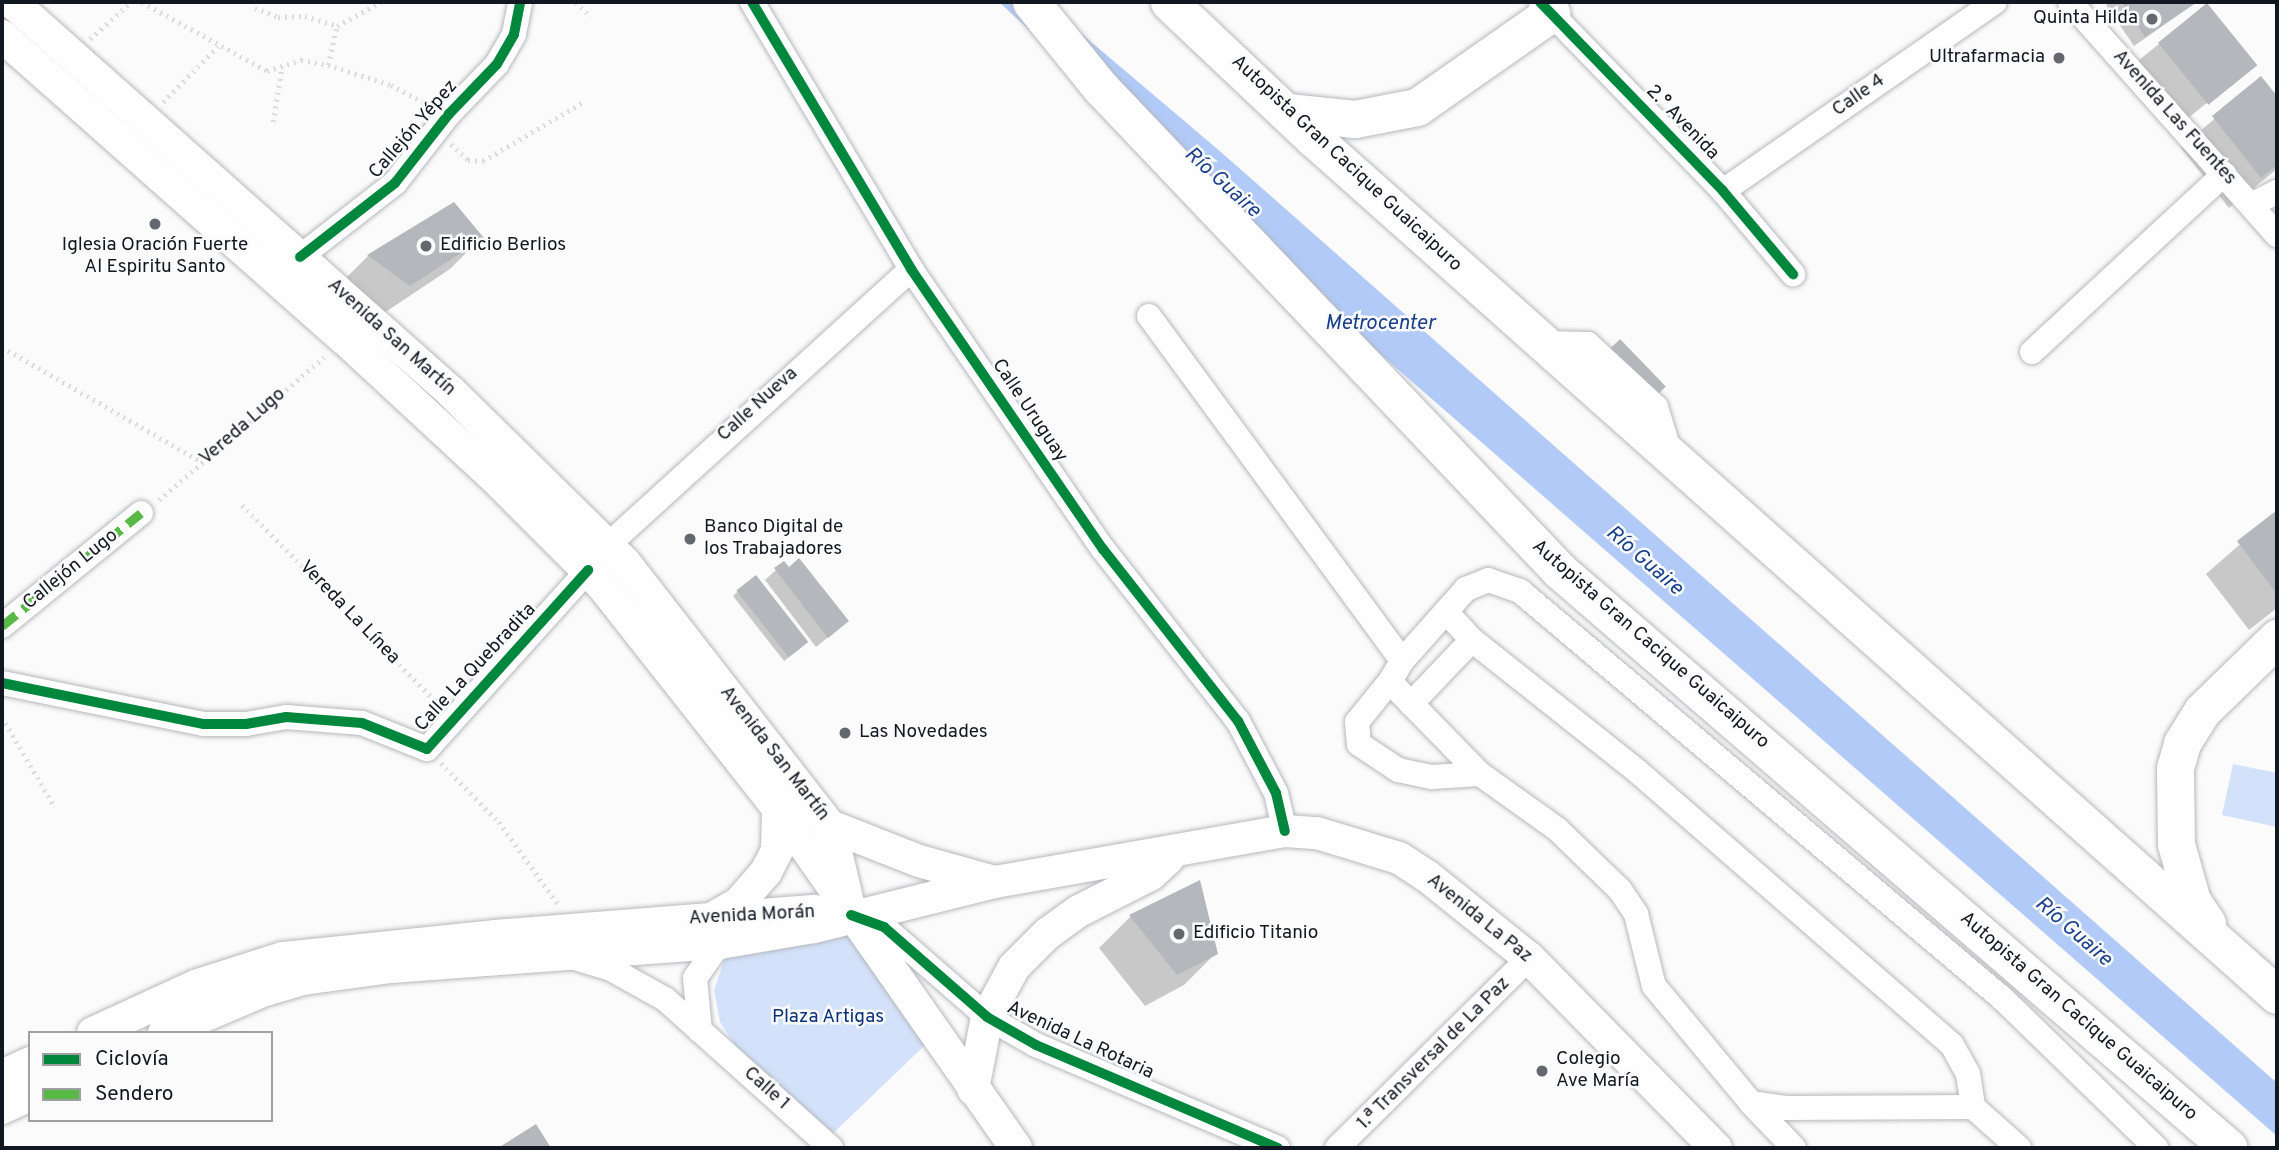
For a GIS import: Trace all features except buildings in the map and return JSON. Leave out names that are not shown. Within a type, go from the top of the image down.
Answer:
[{"type":"highway","name":"Autopista Gran Cacique Guaicaipuro","points":[[1031,2],[1101,88],[1560,571],[2229,1148]]},
{"type":"highway","name":"Autopista Gran Cacique Guaicaipuro","points":[[1170,2],[1543,343],[2277,995]]},
{"type":"highway","points":[[1288,112],[1355,119],[1417,107],[1553,6]]},
{"type":"highway","points":[[2224,948],[2192,901],[2185,878],[2176,844],[2175,768],[2182,743],[2202,711],[2277,638]]},
{"type":"main road","name":"Avenida San Martín","points":[[12,2],[516,453],[608,545],[830,826],[851,915]]},
{"type":"main road","name":"Avenida San Martín","points":[[2,36],[494,477],[588,570],[778,808],[851,915]]},
{"type":"main road","points":[[718,930],[766,872],[777,850],[778,808]]},
{"type":"main road","points":[[830,826],[919,862],[996,882]]},
{"type":"main road","name":"Avenida La Paz","points":[[851,915],[996,882],[1285,831],[1338,837],[1399,858],[1529,958],[1716,1148]]},
{"type":"main road","points":[[973,1089],[987,1017],[1014,967],[1047,934],[1109,893],[1150,875],[1176,852]]},
{"type":"main road","name":"Avenida Morán","points":[[97,1031],[198,985],[282,958],[568,942],[718,930],[797,909],[851,915]]},
{"type":"main road","points":[[851,915],[1016,1148]]},
{"type":"main road","name":"Avenida Morán","points":[[169,1031],[265,990],[303,979],[568,942]]},
{"type":"main road","points":[[2,1076],[28,1064]]},
{"type":"main road","points":[[2,1108],[28,1096]]},
{"type":"street","name":"Callejón Yépez","points":[[300,257],[395,183],[497,64],[514,34],[520,2]]},
{"type":"street","name":"Calle Uruguay","points":[[752,2],[911,269],[1103,549],[1238,721],[1276,793],[1285,831]]},
{"type":"street","name":"Calle 4","points":[[1723,191],[1996,2]]},
{"type":"street","name":"Avenida Las Fuentes","points":[[2073,3],[2277,235]]},
{"type":"street","name":"2.° Avenida","points":[[1553,6],[1723,191],[1793,274]]},
{"type":"street","points":[[2032,352],[2224,174]]},
{"type":"street","points":[[2251,205],[2277,191]]},
{"type":"street","name":"Calle Nueva","points":[[608,545],[911,269]]},
{"type":"street","points":[[1149,316],[1396,671],[1411,704],[1480,774],[1557,830],[1620,890],[1636,914],[1654,986],[1751,1103],[1794,1148]]},
{"type":"street","name":"Callejón Lugo","points":[[2,626],[141,513]]},
{"type":"street","name":"Calle La Quebradita","points":[[2,683],[204,724],[246,724],[286,717],[362,723],[427,749],[455,723],[588,570]]},
{"type":"street","points":[[1480,774],[1432,777],[1398,770],[1359,744],[1357,722],[1396,671],[1466,589],[1488,580],[1520,590],[2003,999],[2156,1148]]},
{"type":"street","points":[[1447,613],[1472,640],[1637,771],[1952,1045],[1968,1074],[1973,1107],[2019,1148]]},
{"type":"street","points":[[1411,704],[1472,640]]},
{"type":"street","name":"Avenida La Rotaria","points":[[851,915],[884,927],[987,1017],[1036,1045],[1278,1148]]},
{"type":"street","points":[[700,1031],[695,978],[718,930]]},
{"type":"street","name":"Calle 1","points":[[568,942],[637,982],[700,1031],[831,1148]]},
{"type":"street","name":"1.ª Transversal de La Paz","points":[[1337,1148],[1529,958]]},
{"type":"street","points":[[1751,1103],[1786,1108],[1973,1107]]},
{"type":"path","points":[[72,55],[131,2]]},
{"type":"path","points":[[142,2],[267,71],[300,60],[328,65],[390,85],[444,123],[468,160],[483,161],[585,101]]},
{"type":"path","points":[[255,8],[278,17],[305,16],[337,26],[382,2]]},
{"type":"path","points":[[576,2],[591,17]]},
{"type":"path","points":[[328,65],[337,26]]},
{"type":"path","points":[[145,120],[218,46]]},
{"type":"path","points":[[273,122],[282,66]]},
{"type":"path","points":[[2,347],[202,462]]},
{"type":"path","points":[[2,717],[53,804]]},
{"type":"path","points":[[427,749],[499,822],[536,868],[568,942]]},
{"type":"green space","points":[[2233,764],[2277,773],[2277,827],[2222,815]]},
{"type":"green space","name":"Plaza Artigas","points":[[868,924],[945,1026],[824,1142],[740,1053],[720,1022],[714,990],[724,961],[740,946]]},
{"type":"water","name":"Metrocenter","points":[[999,2],[1044,2],[1222,153],[2277,1083],[2277,1136],[1355,332]]},
{"type":"marked path","points":[[2,626],[141,513]]},
{"type":"cycle path","points":[[300,257],[395,183],[449,114],[497,64],[514,34],[520,2]]},
{"type":"cycle path","points":[[752,2],[911,269],[1103,549],[1238,721],[1276,793],[1285,831]]},
{"type":"cycle path","points":[[1540,2],[1723,191],[1793,274]]},
{"type":"cycle path","points":[[2,683],[204,724],[246,724],[286,717],[362,723],[427,749],[588,570]]},
{"type":"cycle path","points":[[851,915],[884,927],[987,1017],[1036,1045],[1278,1148]]},
{"type":"place","name":"Quinta Hilda","points":[[2152,19]]},
{"type":"place","name":"Ultrafarmacia","points":[[2059,58]]},
{"type":"place","name":"Iglesia Oración Fuerte Al Espiritu Santo","points":[[155,224]]},
{"type":"place","name":"Edificio Berlios","points":[[426,246]]},
{"type":"place","name":"Banco Digital de los Trabajadores","points":[[690,539]]},
{"type":"place","name":"Las Novedades","points":[[845,733]]},
{"type":"place","name":"Edificio Titanio","points":[[1179,934]]},
{"type":"place","name":"Colegio Ave María","points":[[1542,1071]]},
{"type":"water label","name":"Río Guaire","points":[[1222,183]]},
{"type":"water label","name":"Río Guaire","points":[[1644,561]]},
{"type":"water label","name":"Río Guaire","points":[[2073,932]]}]
